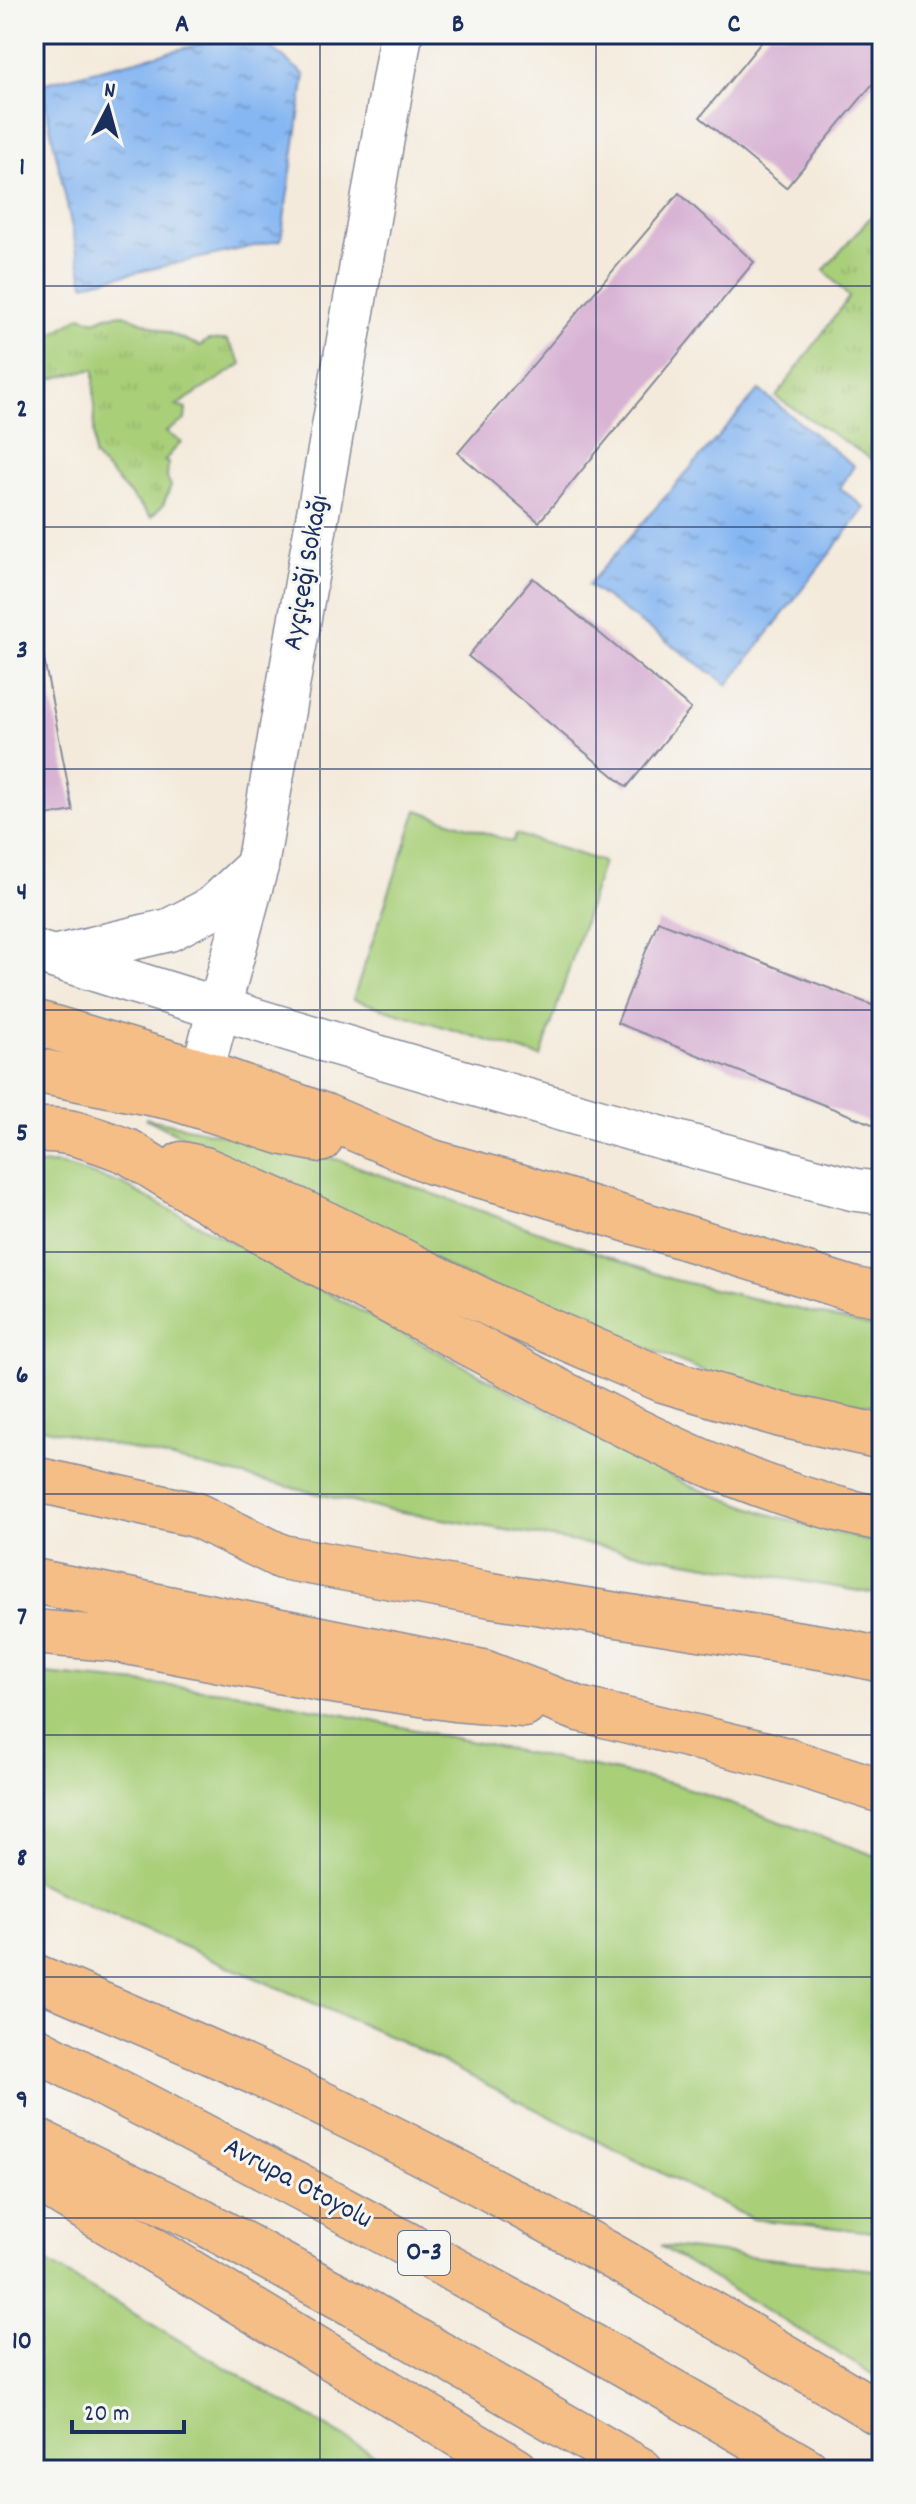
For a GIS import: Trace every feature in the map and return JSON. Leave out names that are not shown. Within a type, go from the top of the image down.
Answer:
[{"type":"main road","points":[[34,1022],[202,1072],[325,1116],[432,1162]]},
{"type":"main road","points":[[34,1070],[174,1098],[284,1133],[432,1162],[855,1290],[882,1295]]},
{"type":"main road","points":[[34,1131],[44,1129],[91,1138],[129,1152],[204,1169],[298,1210],[512,1315],[663,1380],[781,1415],[882,1437]]},
{"type":"main road","points":[[129,1152],[291,1250],[604,1415],[729,1473],[845,1512],[882,1519]]},
{"type":"main road","points":[[34,1479],[196,1515],[282,1557]]},
{"type":"main road","points":[[34,1509],[491,1595],[832,1649],[882,1660]]},
{"type":"main road","points":[[34,1581],[483,1672],[579,1709],[770,1755],[882,1791]]},
{"type":"main road","points":[[34,1632],[111,1639],[325,1680],[455,1699],[579,1709]]},
{"type":"main road","points":[[34,1976],[258,2074],[416,2150],[569,2231],[882,2415]]},
{"type":"main road","name":"Avrupa Otoyolu","points":[[34,2048],[438,2260],[672,2389],[807,2470]]},
{"type":"main road","points":[[34,2139],[243,2244],[641,2470]]},
{"type":"main road","points":[[34,2177],[516,2470]]},
{"type":"street","name":"Ayçiçeği Sokağı","points":[[202,1072],[257,866],[401,34]]},
{"type":"street","points":[[44,954],[169,930],[212,908],[257,866]]},
{"type":"street","points":[[44,954],[219,1009],[670,1141],[856,1190],[882,1193]]},
{"type":"green space","points":[[882,204],[882,466],[776,397],[849,297],[824,270]]},
{"type":"green space","points":[[124,314],[200,346],[208,340],[227,340],[242,364],[176,406],[186,409],[185,420],[166,432],[181,442],[164,461],[168,463],[167,478],[171,486],[163,505],[151,517],[94,456],[94,369],[34,383],[34,346],[81,316],[95,321]]},
{"type":"green space","points":[[417,810],[513,842],[516,834],[603,862],[541,1057],[353,999]]},
{"type":"green space","points":[[145,1118],[339,1160],[671,1279],[882,1329],[882,1406],[762,1394],[465,1276]]},
{"type":"green space","points":[[58,1164],[122,1184],[688,1485],[768,1514],[882,1545],[882,1595],[373,1507],[34,1426],[34,1165]]},
{"type":"green space","points":[[34,1673],[234,1692],[675,1784],[882,1858],[882,2233],[752,2219],[411,2046],[34,1881]]},
{"type":"green space","points":[[660,2246],[882,2271],[882,2380]]},
{"type":"green space","points":[[34,2255],[400,2470],[34,2470]]},
{"type":"water","points":[[240,34],[254,34],[305,75],[281,240],[84,284],[41,84]]},
{"type":"water","points":[[759,390],[854,466],[840,488],[865,508],[728,685],[588,585]]},
{"type":"building","points":[[768,34],[882,34],[882,73],[786,188],[700,117]]},
{"type":"building","points":[[679,193],[754,262],[539,522],[458,453]]},
{"type":"building","points":[[533,578],[691,709],[627,787],[468,656]]},
{"type":"building","points":[[34,607],[73,811],[34,818]]},
{"type":"building","points":[[658,921],[882,1009],[882,1128],[617,1023]]}]
